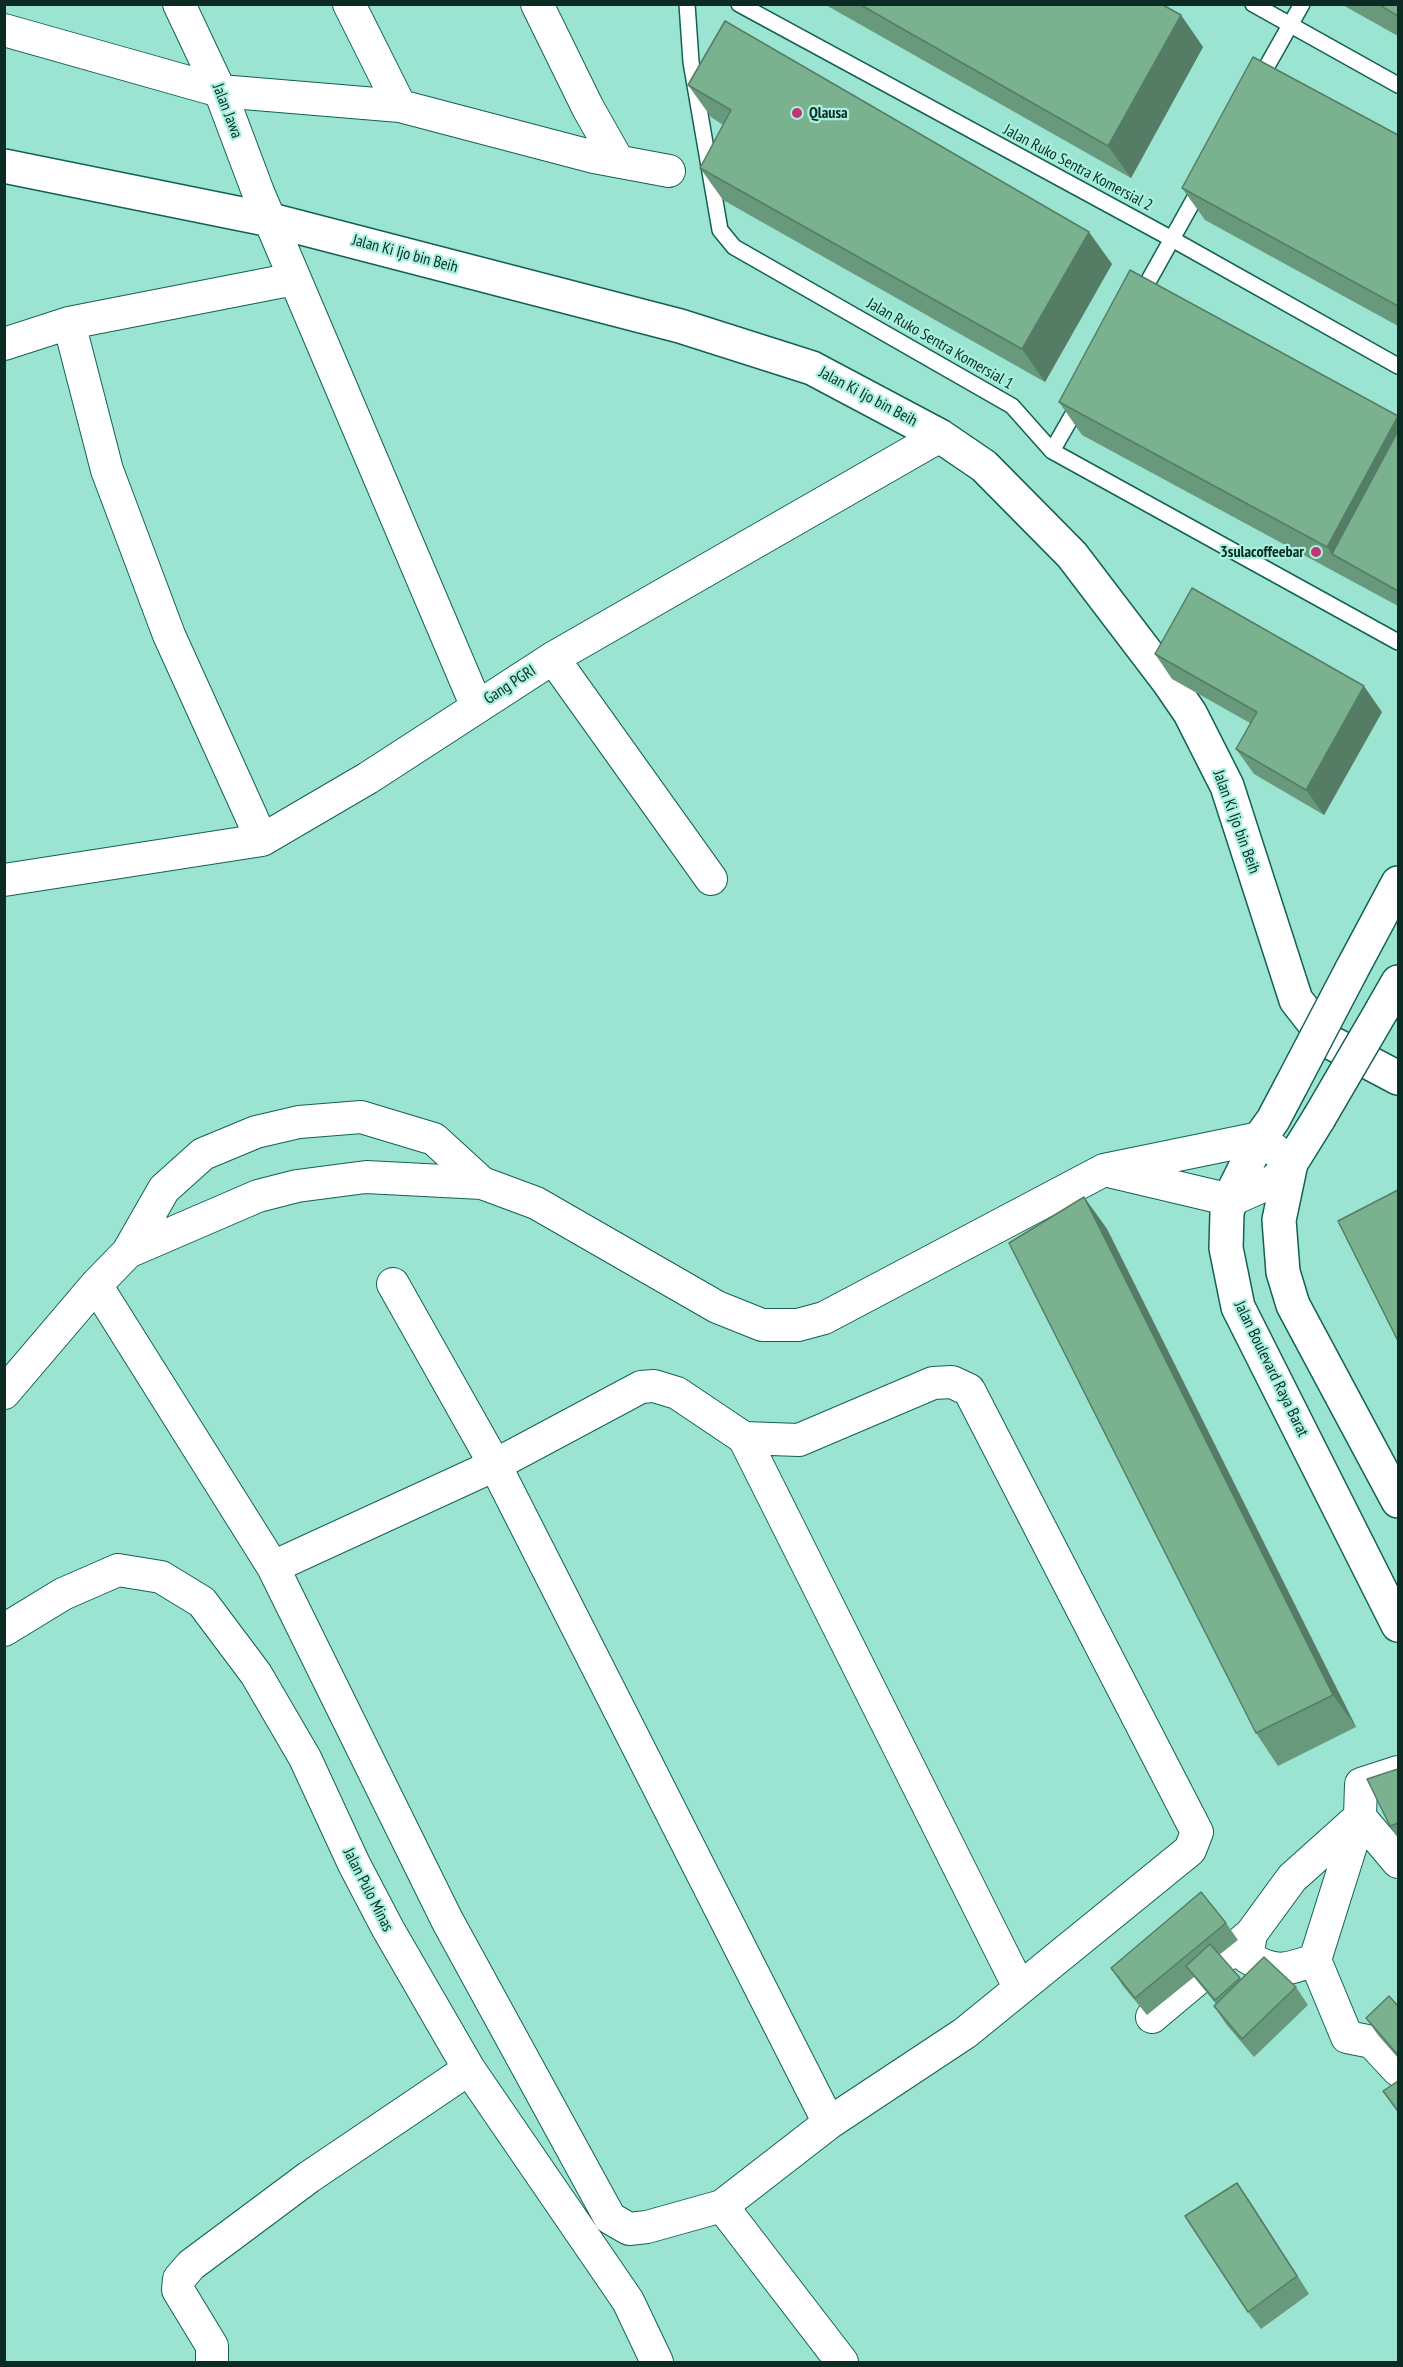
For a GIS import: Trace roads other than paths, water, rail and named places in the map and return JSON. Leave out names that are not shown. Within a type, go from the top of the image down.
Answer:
[{"type":"street","name":"Jalan Jawa","points":[[178,4],[220,91],[258,192],[271,219]]},
{"type":"street","points":[[349,4],[400,106]]},
{"type":"street","points":[[537,4],[588,108],[618,161]]},
{"type":"street","points":[[4,30],[220,91],[400,106],[618,161],[669,171]]},
{"type":"street","name":"Jalan Ki Ijo bin Beih","points":[[4,166],[271,219],[680,326],[812,368],[940,436],[984,466],[1072,555],[1168,681],[1190,713],[1227,786],[1296,1000],[1328,1041],[1398,1078]]},
{"type":"street","name":"Gang PGRI","points":[[271,219],[294,279],[477,707],[553,658],[940,436]]},
{"type":"street","points":[[4,344],[69,323],[294,279]]},
{"type":"street","points":[[69,323],[107,470],[169,635],[262,840]]},
{"type":"street","points":[[553,658],[711,879]]},
{"type":"street","points":[[4,880],[262,840],[368,778],[477,707]]},
{"type":"street","name":"Jalan Boulevard Raya Barat","points":[[1394,905],[1352,971],[1273,1120],[1260,1138],[1232,1194],[1227,1213],[1226,1248],[1238,1307],[1398,1625]]},
{"type":"street","points":[[1104,1170],[1232,1200],[1274,1181],[1291,1163],[1398,982]]},
{"type":"street","points":[[4,1393],[96,1285],[128,1252],[164,1189],[203,1154],[256,1132],[299,1122],[361,1117],[434,1139],[482,1183]]},
{"type":"street","points":[[128,1252],[258,1196],[297,1186],[366,1177],[482,1183],[536,1203],[717,1307],[762,1325],[798,1325],[824,1318],[1104,1170],[1260,1138],[1291,1163]]},
{"type":"street","points":[[1291,1163],[1279,1220],[1282,1272],[1293,1305],[1398,1501]]},
{"type":"street","points":[[393,1284],[495,1465],[829,2123]]},
{"type":"street","points":[[96,1285],[273,1567],[447,1920],[610,2218],[629,2229],[647,2227],[722,2206],[829,2123],[965,2033],[1190,1850],[1197,1832],[969,1390],[952,1382],[933,1383],[799,1440],[744,1438]]},
{"type":"street","points":[[273,1567],[495,1465],[641,1387],[654,1386],[677,1393],[744,1438],[1019,1988]]},
{"type":"street","name":"Jalan Pulo Minas","points":[[4,1630],[63,1594],[118,1570],[161,1577],[202,1602],[256,1674],[305,1758],[358,1873],[469,2069],[628,2301],[657,2362]]},
{"type":"street","points":[[1398,1772],[1361,1784],[1360,1817],[1316,1960],[1347,2037],[1372,2042],[1398,2070]]},
{"type":"street","points":[[1360,1817],[1398,1862]]},
{"type":"street","points":[[1152,2017],[1251,1934],[1292,1878],[1360,1817]]},
{"type":"street","points":[[1251,1934],[1247,1957],[1265,1968],[1292,1968],[1316,1960]]},
{"type":"street","points":[[212,2362],[212,2346],[178,2290],[178,2279],[191,2265],[309,2177],[469,2069]]},
{"type":"street","points":[[722,2206],[842,2362]]},
{"type":"lane","name":"Jalan Ruko Sentra Komersial 1","points":[[687,4],[691,62],[720,230],[734,247],[1012,406],[1052,452],[1398,642]]},
{"type":"lane","name":"Jalan Ruko Sentra Komersial 2","points":[[739,4],[1172,239],[1398,366]]},
{"type":"lane","points":[[1253,4],[1398,85]]},
{"type":"lane","points":[[1251,96],[1302,4]]},
{"type":"lane","points":[[1132,310],[1211,168]]},
{"type":"lane","points":[[1052,452],[1086,391]]},
{"type":"place","name":"Qlausa","points":[[797,113]]},
{"type":"place","name":"3sulacoffeebar","points":[[1316,552]]}]
